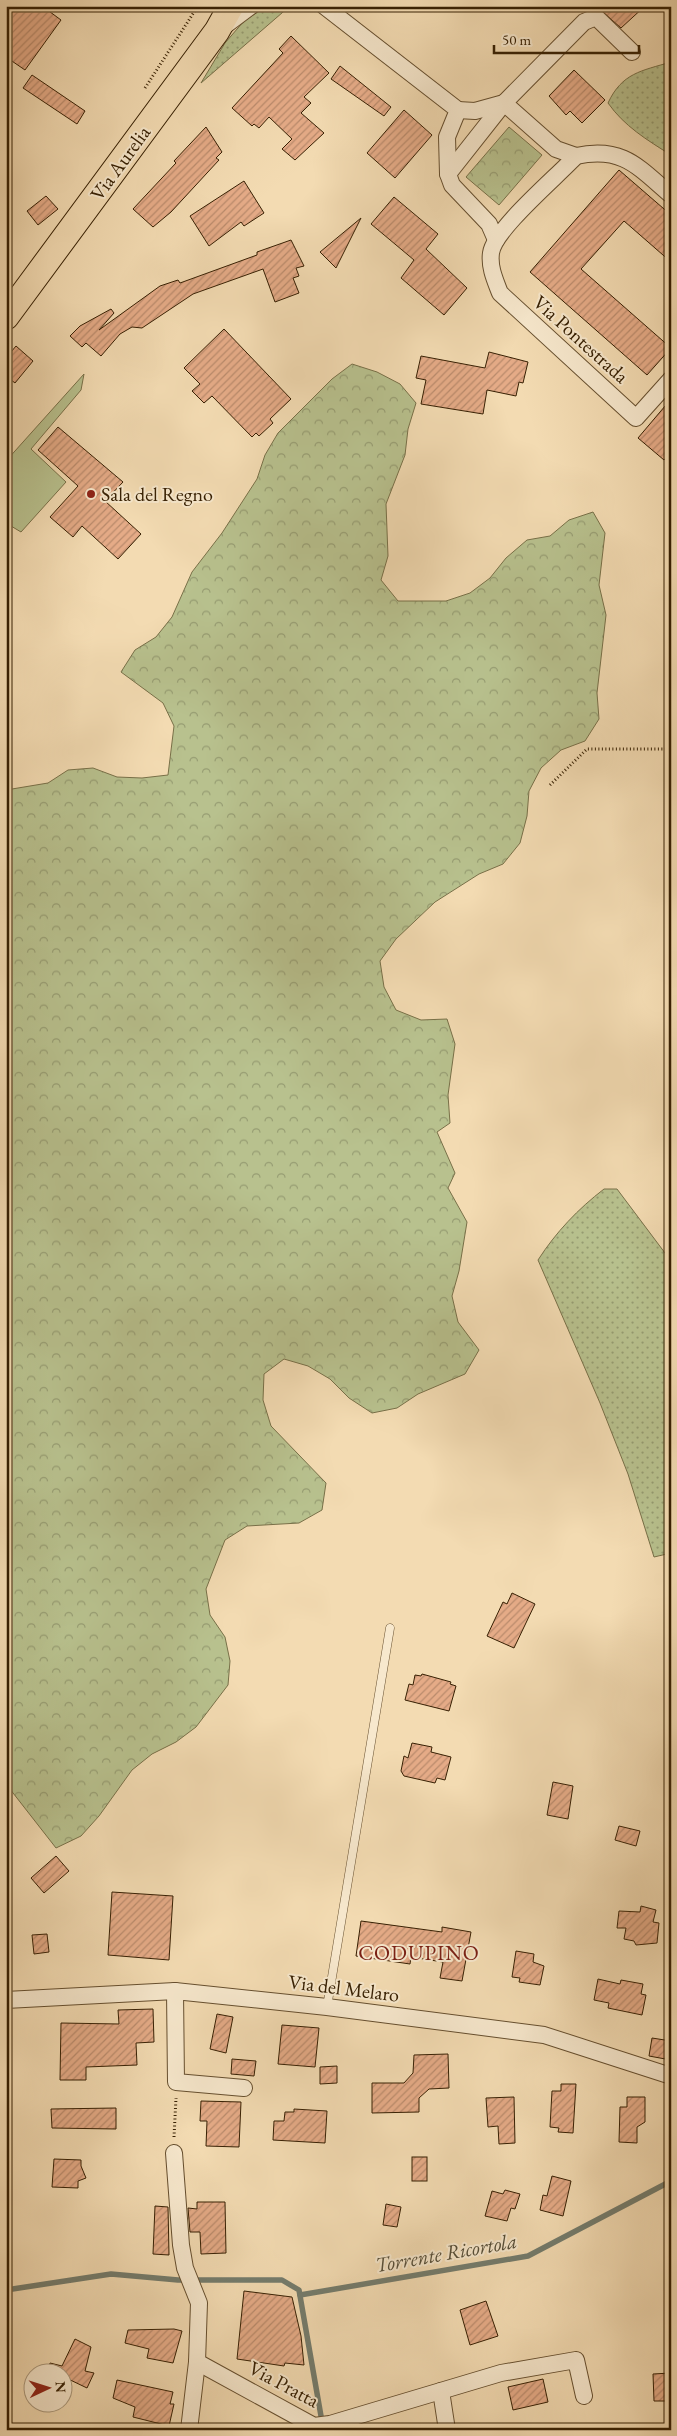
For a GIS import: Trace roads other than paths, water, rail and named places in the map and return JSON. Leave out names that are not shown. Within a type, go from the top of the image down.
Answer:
[{"type":"main road","name":"Via Aurelia","points":[[6,317],[217,31],[231,6]]},
{"type":"street","points":[[217,31],[252,6]]},
{"type":"street","points":[[324,6],[458,110],[475,111],[504,103]]},
{"type":"street","points":[[448,174],[504,103],[584,22],[596,17],[632,52]]},
{"type":"street","points":[[504,103],[556,149],[576,156]]},
{"type":"street","points":[[458,110],[447,137],[448,174],[452,185],[489,224],[496,240],[534,196],[576,156],[598,151],[628,159],[671,195]]},
{"type":"street","name":"Via Pontestrada","points":[[496,240],[491,252],[492,271],[500,293],[636,418],[671,379]]},
{"type":"street","points":[[176,1991],[176,2082],[244,2088]]},
{"type":"street","name":"Via del Melaro","points":[[6,2000],[176,1991],[327,2006],[544,2035],[671,2076]]},
{"type":"street","points":[[174,2152],[184,2268],[199,2303],[197,2362],[189,2430]]},
{"type":"street","name":"Via Pratta","points":[[197,2362],[314,2426],[330,2424],[501,2373],[576,2360],[584,2396]]},
{"type":"street","points":[[441,2391],[447,2430]]},
{"type":"lane","points":[[327,2006],[390,1628]]},
{"type":"waterway","name":"Torrente Ricortola","points":[[300,2295],[528,2256],[671,2181]]},
{"type":"waterway","name":"Torrente Ricortola","points":[[6,2290],[111,2274],[178,2280],[282,2280],[299,2290],[321,2416]]},
{"type":"place","name":"Sala del Regno","points":[[91,494]]},
{"type":"district","name":"CODUPINO","points":[[419,1953]]}]
